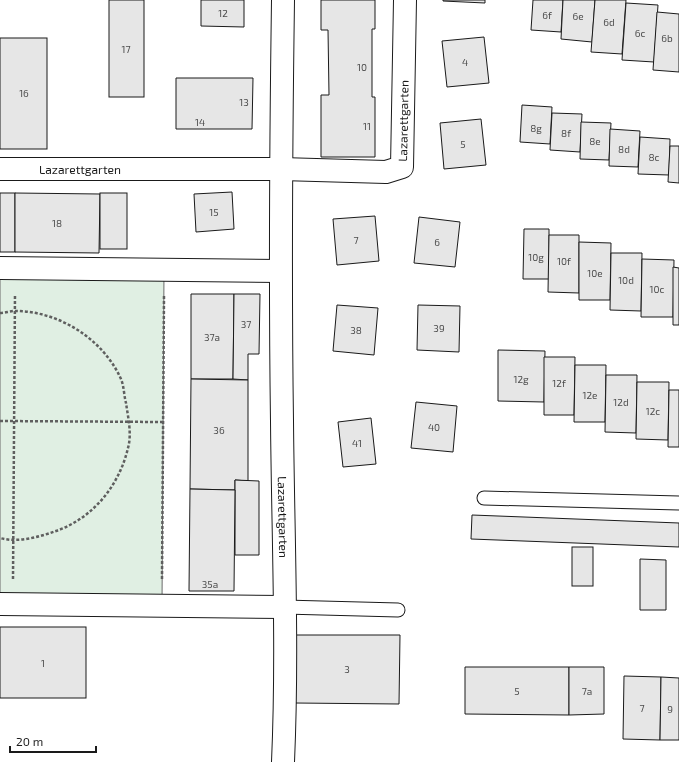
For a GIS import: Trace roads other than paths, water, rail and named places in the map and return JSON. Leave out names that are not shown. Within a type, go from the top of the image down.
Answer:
[{"type":"street","name":"Lazarettgarten","points":[[283,0],[280,271],[285,708],[283,762]]},
{"type":"street","name":"Lazarettgarten","points":[[0,169],[281,169],[386,172],[402,167],[405,0]]},
{"type":"street","points":[[8,268],[280,271]]},
{"type":"street","points":[[6,604],[284,607]]},
{"type":"lane","points":[[484,498],[679,503]]},
{"type":"lane","points":[[284,607],[398,610]]}]
